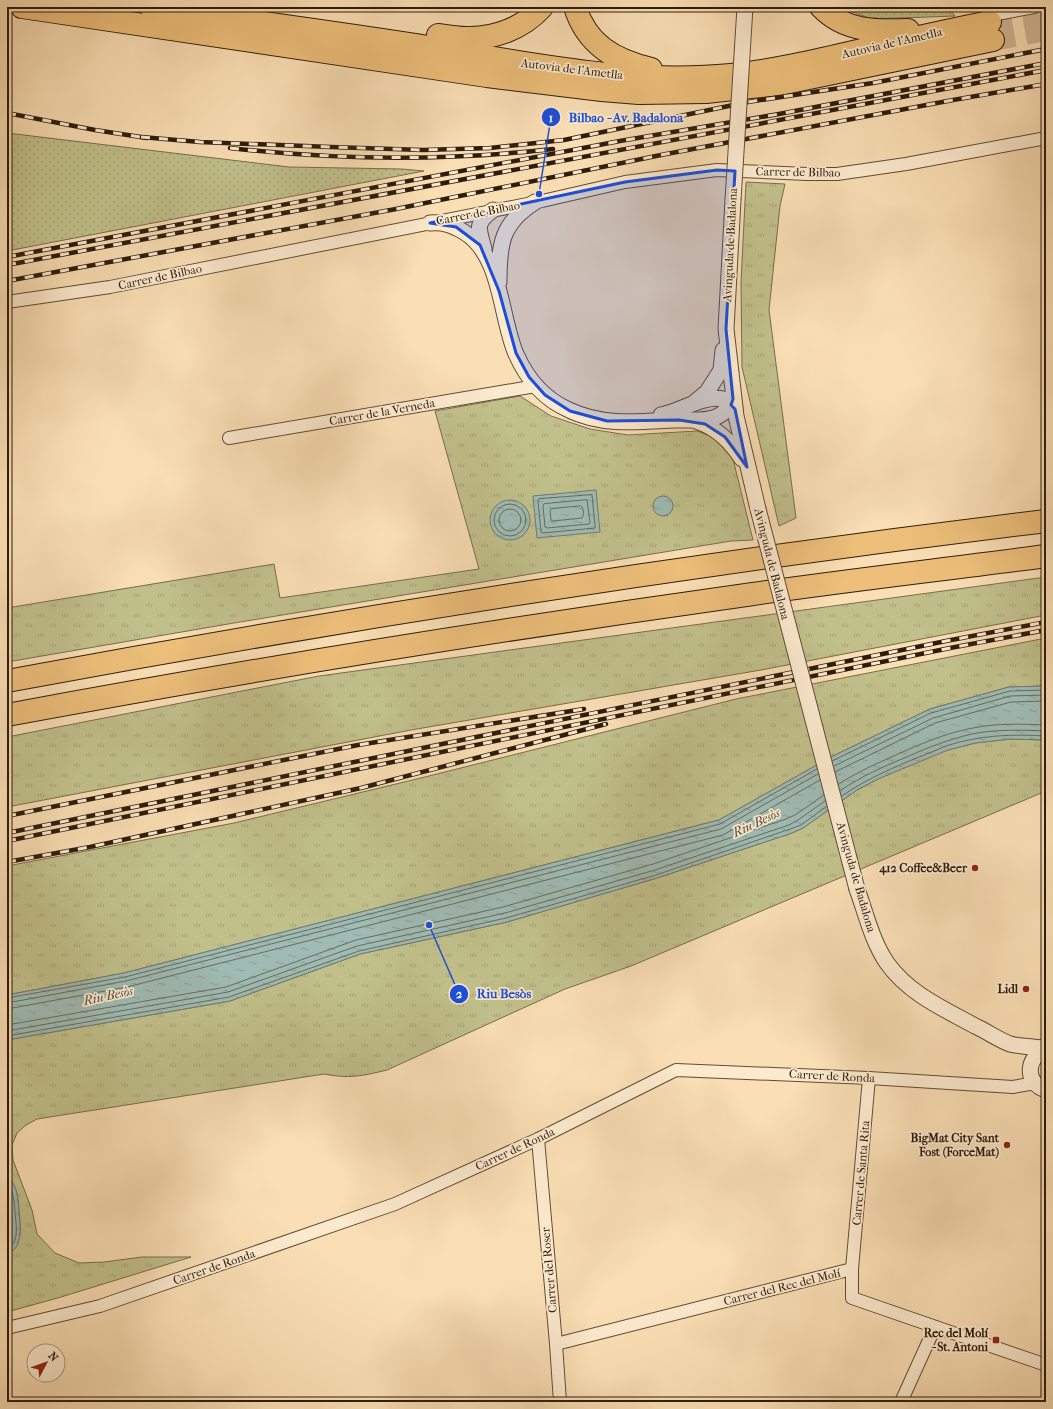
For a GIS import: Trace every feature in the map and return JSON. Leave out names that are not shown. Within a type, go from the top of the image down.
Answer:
[{"type":"highway","name":"Autovia de l'Ametlla","points":[[22,7],[487,76],[639,93],[699,92],[780,84],[992,18]]},
{"type":"highway","name":"Autovia de l'Ametlla","points":[[151,7],[596,73],[633,77],[687,78],[731,75],[804,63],[955,29],[992,18]]},
{"type":"highway","points":[[178,7],[275,15],[466,38],[500,34],[526,21],[542,7]]},
{"type":"highway","points":[[575,7],[585,30],[594,42],[606,52],[631,64],[687,78]]},
{"type":"highway","points":[[821,7],[844,23],[867,30],[955,29]]},
{"type":"highway","points":[[7,681],[276,633],[530,592],[670,571],[1046,521]]},
{"type":"highway","points":[[7,715],[222,677],[487,634],[756,594],[1046,556]]},
{"type":"street","name":"Avinguda de Badalona","points":[[745,7],[726,329],[733,404],[747,466],[857,890],[873,937],[886,961],[903,981],[929,1001],[1008,1043],[1024,1047],[1046,1049]]},
{"type":"street","points":[[992,18],[1034,7]]},
{"type":"street","name":"Carrer de Bilbao","points":[[7,302],[110,287],[430,222],[486,213],[632,181],[717,170],[837,174],[906,164],[1046,138]]},
{"type":"street","points":[[499,291],[499,266],[504,234],[519,213],[535,202]]},
{"type":"street","points":[[502,244],[501,235],[497,224],[486,213],[479,226],[484,252],[499,291],[511,340],[522,367],[536,386],[556,404],[570,411],[595,419],[627,423],[708,420],[724,413],[733,404],[722,399],[705,399],[678,411],[627,423]]},
{"type":"street","points":[[430,222],[441,222],[456,227],[475,240],[484,252]]},
{"type":"street","points":[[691,404],[706,392],[721,370],[726,329]]},
{"type":"street","name":"Carrer de la Verneda","points":[[229,438],[536,386]]},
{"type":"street","points":[[695,421],[715,429],[725,437],[734,446],[747,466]]},
{"type":"street","name":"Avinguda de Badalona","points":[[1008,1043],[1030,1066]]},
{"type":"street","points":[[1041,1087],[1031,1077],[1030,1066],[1033,1059],[1040,1051],[1046,1049]]},
{"type":"street","name":"Carrer de Ronda","points":[[7,1328],[100,1306],[396,1204],[538,1139],[676,1070],[1041,1087]]},
{"type":"street","name":"Carrer de Santa Rita","points":[[852,1269],[869,1078]]},
{"type":"street","name":"Carrer del Roser","points":[[538,1139],[560,1402]]},
{"type":"street","name":"Carrer del Rec del Molí","points":[[556,1344],[852,1269],[852,1298],[935,1328],[1046,1365]]},
{"type":"street","points":[[902,1402],[935,1328]]},
{"type":"highlighted area","points":[[717,170],[735,171],[726,329],[733,399],[731,405],[735,409],[747,467],[725,437],[705,424],[679,420],[607,421],[570,411],[545,395],[529,377],[516,353],[499,291],[480,245],[456,227],[430,223],[478,213],[486,215],[493,210],[625,182]]},
{"type":"green space","points":[[839,7],[948,7],[955,16],[872,19]]},
{"type":"green space","points":[[7,133],[289,167],[402,169],[424,171],[7,251]]},
{"type":"green space","points":[[746,182],[785,184],[780,206],[769,310],[796,518],[779,526],[742,367],[741,282]]},
{"type":"green space","points":[[520,396],[551,416],[590,429],[628,435],[697,431],[713,437],[733,459],[753,540],[731,541],[7,662],[7,608],[274,564],[280,598],[479,569],[435,411]]},
{"type":"green space","points":[[1046,577],[1046,615],[761,670],[411,730],[7,807],[7,737],[319,676]]},
{"type":"green space","points":[[1046,638],[1046,686],[1009,687],[930,709],[831,757],[719,820],[124,973],[7,995],[7,866],[234,823],[736,699]]},
{"type":"green space","points":[[1011,739],[1046,740],[1046,791],[631,966],[565,989],[387,1070],[356,1076],[324,1074],[37,1119],[26,1125],[17,1133],[12,1145],[13,1160],[32,1210],[37,1234],[55,1253],[79,1263],[104,1262],[142,1257],[191,1257],[7,1312],[7,1255],[17,1244],[20,1231],[17,1193],[11,1180],[7,1176],[7,1040],[230,1001],[360,954],[507,922],[657,878],[792,833],[803,828],[857,790],[925,758],[975,743]]},
{"type":"water","points":[[596,490],[600,532],[537,538],[533,496]]},
{"type":"water","points":[[663,496],[670,499],[673,506],[670,513],[663,516],[656,513],[653,506],[656,499]]},
{"type":"water","points":[[510,500],[518,502],[524,506],[528,512],[530,520],[528,528],[524,534],[518,538],[510,540],[502,538],[496,534],[492,528],[490,520],[492,512],[496,506],[502,502]]},
{"type":"water","points":[[1046,686],[1046,740],[1011,739],[975,743],[948,750],[878,779],[857,790],[803,828],[792,833],[657,878],[507,922],[360,954],[230,1001],[7,1040],[7,995],[124,973],[719,820],[831,757],[930,709],[1009,687]]},
{"type":"water","points":[[7,1176],[11,1180],[17,1193],[20,1236],[16,1247],[7,1255]]},
{"type":"tunnel","points":[[990,22],[1046,12]]},
{"type":"tunnel","points":[[993,40],[1046,30]]},
{"type":"railway","points":[[141,137],[200,142],[423,150],[490,148],[564,140],[748,102],[873,83],[1046,49]]},
{"type":"railway","points":[[7,257],[620,141],[779,114],[1046,63]]},
{"type":"railway","points":[[7,265],[1046,70]]},
{"type":"railway","points":[[7,281],[396,209],[661,155],[1046,84]]},
{"type":"railway","points":[[7,113],[95,130],[147,138]]},
{"type":"railway","points":[[230,148],[310,155],[392,158],[473,156],[553,149]]},
{"type":"railway","points":[[7,833],[946,641],[1046,622]]},
{"type":"railway","points":[[7,841],[950,648],[1046,630]]},
{"type":"railway","points":[[7,816],[358,745],[584,709]]},
{"type":"railway","points":[[7,862],[90,847],[361,788],[606,724]]},
{"type":"place","name":"Bilbao - Av. Badalona","points":[[539,194]]},
{"type":"place","name":"412 Coffee&Beer","points":[[975,868]]},
{"type":"place","name":"Riu Besòs","points":[[429,925]]},
{"type":"place","name":"Lidl","points":[[1026,989]]},
{"type":"place","name":"BigMat City Sant Fost (ForceMat)","points":[[1007,1145]]},
{"type":"place","name":"Rec del Molí - St. Antoni","points":[[996,1340]]}]
